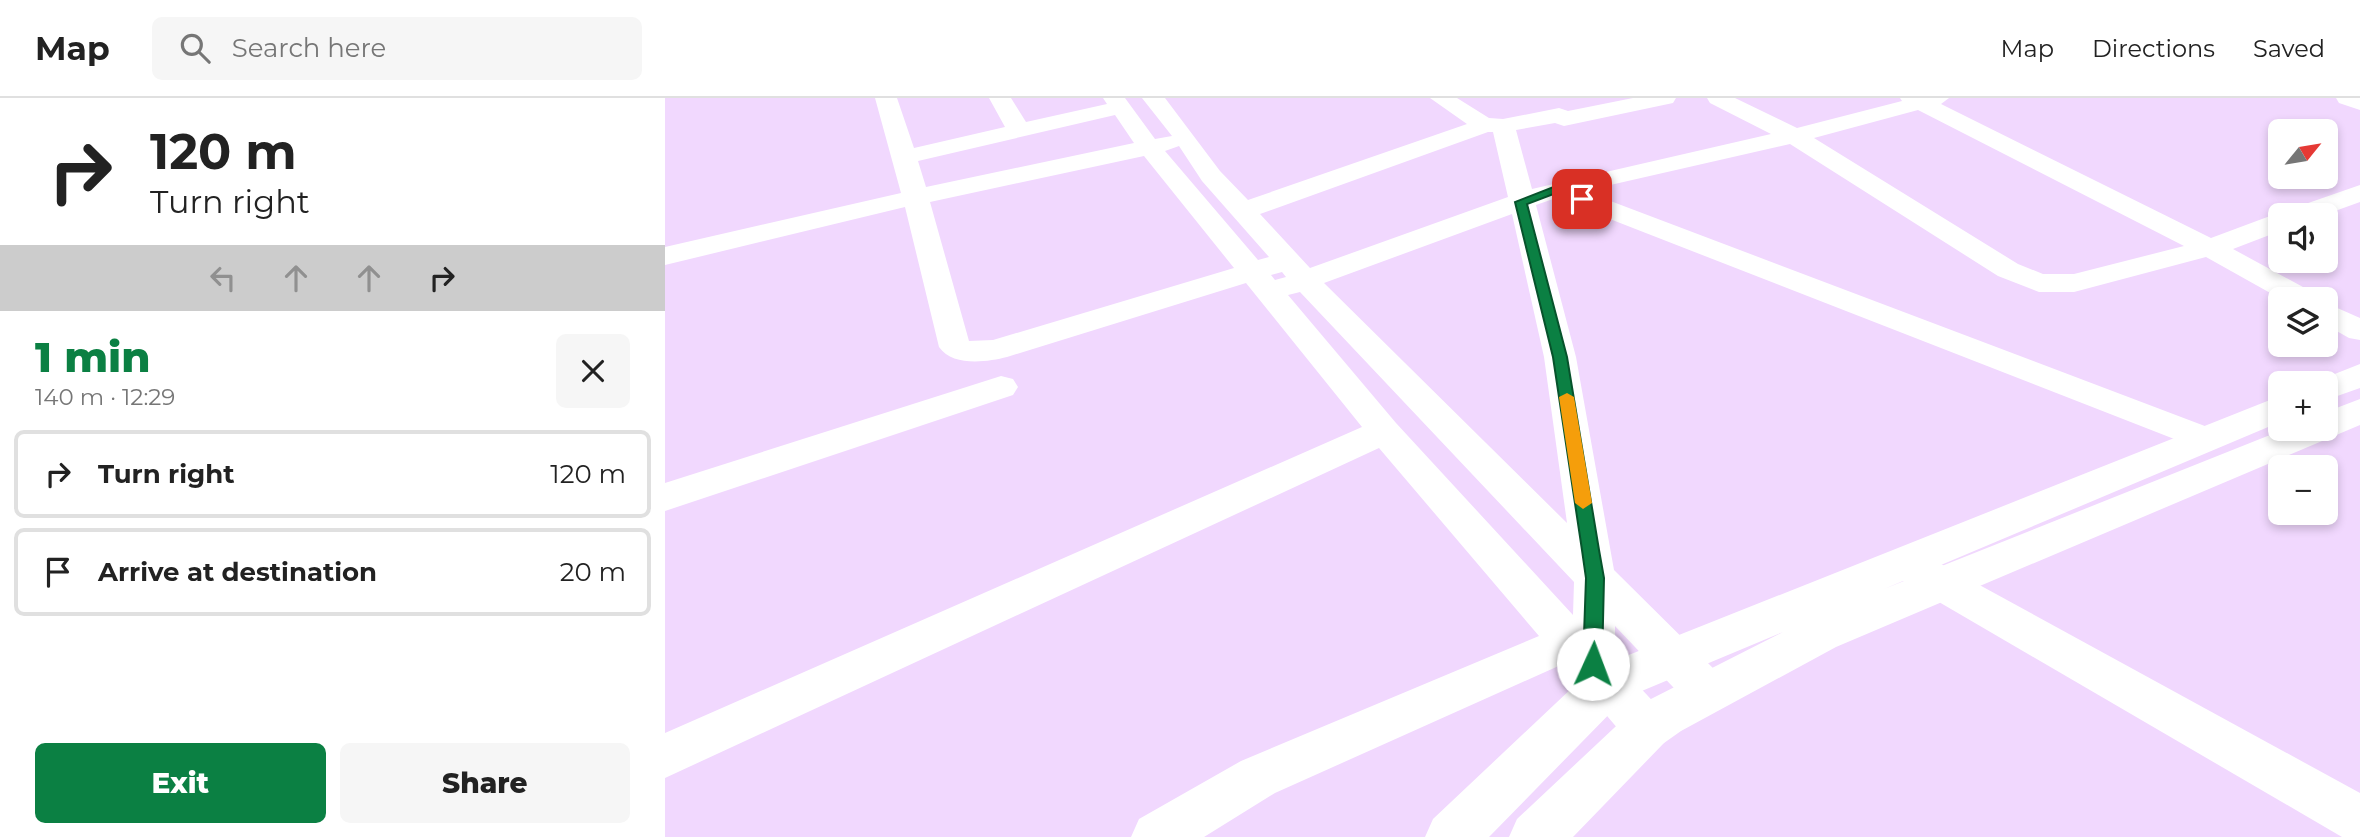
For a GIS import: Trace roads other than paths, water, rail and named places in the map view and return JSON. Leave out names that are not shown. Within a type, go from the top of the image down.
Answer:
[{"type":"street","points":[[886,98],[905,157],[955,347],[969,352],[996,349],[1261,282],[1556,189],[1794,136],[1923,99],[2281,287]]},
{"type":"street","points":[[1000,98],[1019,130]]},
{"type":"street","points":[[1441,98],[1504,128],[1560,357],[1595,578],[1591,663],[1452,837]]},
{"type":"street","points":[[1243,211],[1493,125],[1561,117],[1665,98]]},
{"type":"street","points":[[1719,98],[1794,136],[2008,270],[2039,283],[2074,283],[2210,248],[2268,226]]},
{"type":"street","points":[[2347,98],[2360,103]]},
{"type":"street","points":[[905,157],[1129,101],[1186,139],[1211,176],[1296,270],[1708,693]]},
{"type":"street","points":[[1129,101],[1150,148],[1384,431],[1647,728]]},
{"type":"street","points":[[665,256],[916,197],[1186,139]]},
{"type":"street","points":[[1556,189],[2205,439]]},
{"type":"street","points":[[2333,203],[2360,193]]},
{"type":"street","points":[[2338,319],[2360,331]]},
{"type":"street","points":[[2338,384],[2360,375]]},
{"type":"street","points":[[665,497],[1001,387]]},
{"type":"street","points":[[2338,421],[2360,411]]},
{"type":"street","points":[[1536,837],[1647,728],[1820,634],[1923,573],[2205,439],[2268,413]]},
{"type":"street","points":[[665,756],[1384,431]]},
{"type":"street","points":[[1157,837],[1258,778],[1591,663],[1673,658],[1923,573],[2286,441]]},
{"type":"street","points":[[1923,573],[2356,813]]}]
